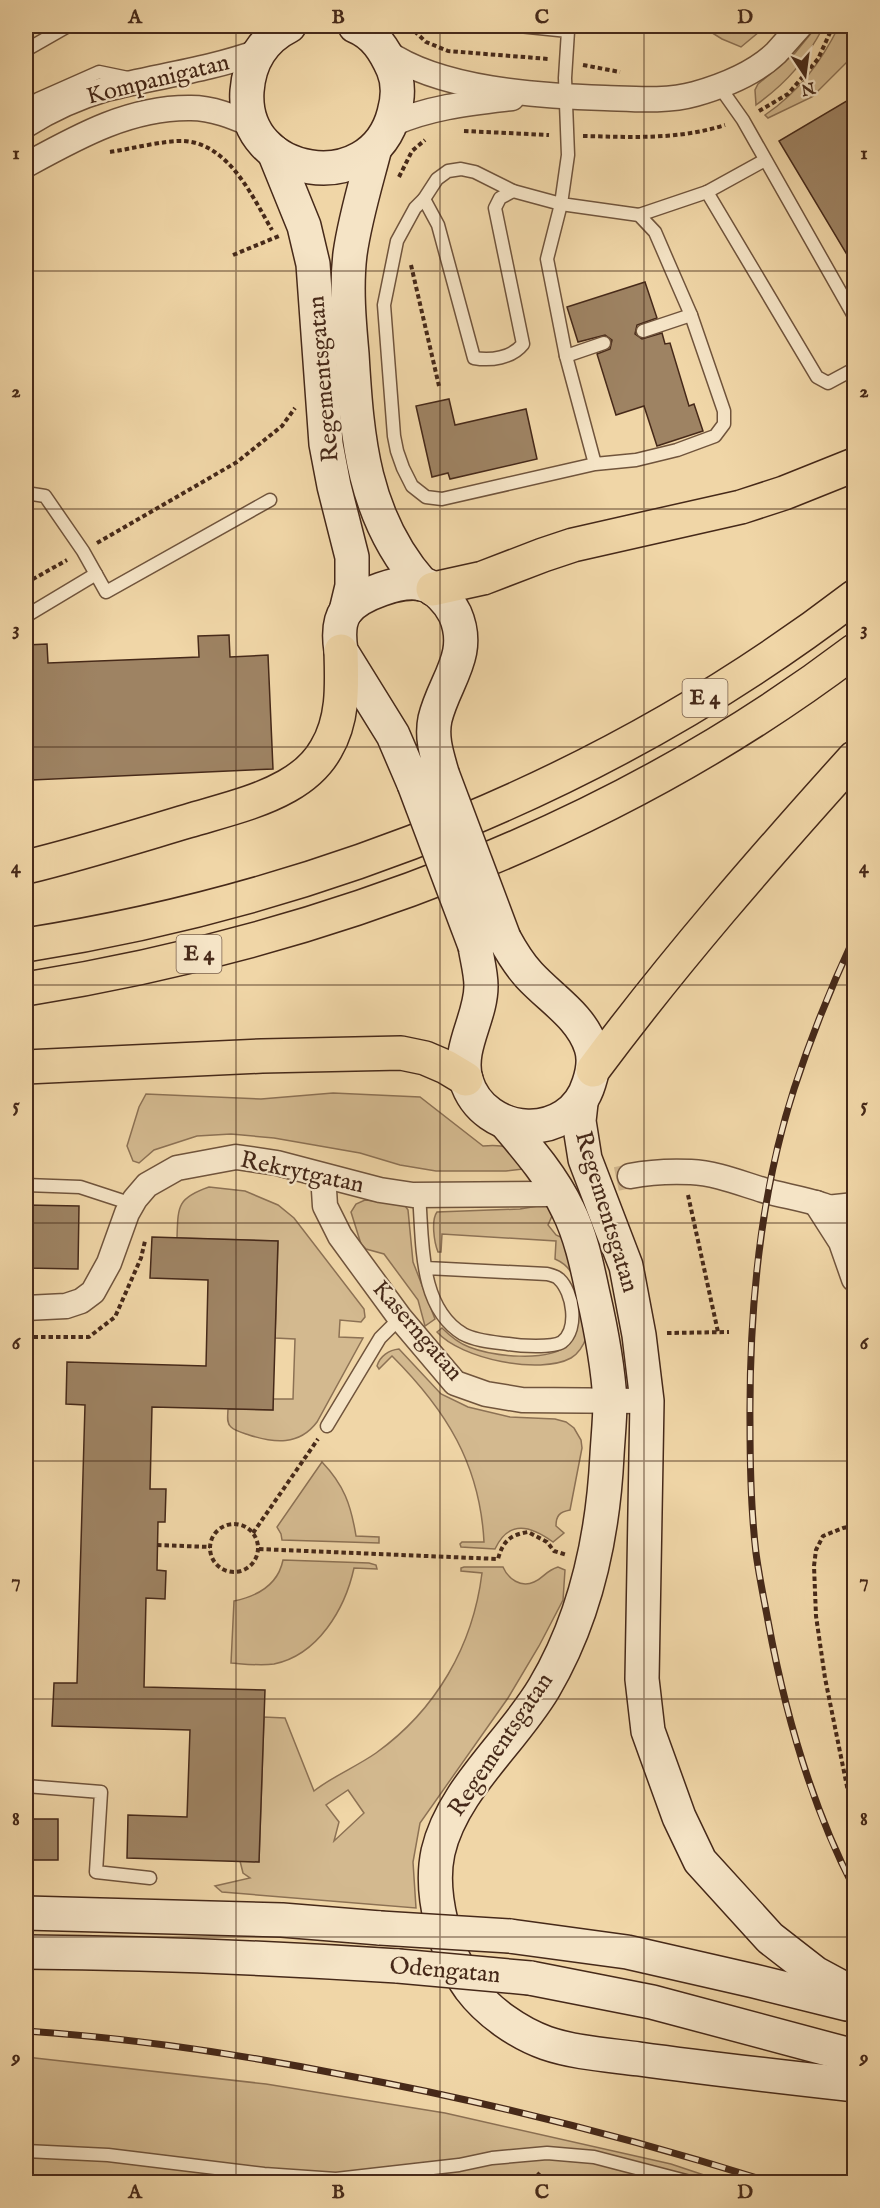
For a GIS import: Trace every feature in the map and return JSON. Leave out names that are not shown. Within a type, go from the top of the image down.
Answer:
[{"type":"highway","points":[[427,587],[483,578],[573,545],[741,507],[784,494],[855,465]]},
{"type":"highway","name":"E 4","points":[[26,945],[127,927],[246,898],[322,874],[444,830],[546,785],[676,716],[756,667],[855,597]]},
{"type":"highway","points":[[26,867],[86,852],[244,804],[286,787],[302,777],[327,749],[335,730],[342,685],[341,651]]},
{"type":"highway","name":"E 4","points":[[26,989],[98,977],[239,945],[368,905],[491,858],[609,803],[688,759],[773,709],[855,651]]},
{"type":"highway","points":[[593,1070],[681,956],[855,758]]},
{"type":"highway","points":[[26,1067],[131,1064],[262,1056],[401,1053],[436,1062],[466,1079]]},
{"type":"street","points":[[371,35],[406,64],[445,78],[533,95],[647,100],[693,95],[747,73],[775,54],[800,26]]},
{"type":"street","points":[[273,35],[248,76],[247,101],[253,125],[262,139],[274,152],[289,162],[306,168],[325,169],[343,166],[360,159],[383,136],[407,117],[446,107],[533,95]]},
{"type":"street","name":"Kompanigatan","points":[[26,124],[103,90],[231,62],[273,35]]},
{"type":"street","name":"Regementsgatan","points":[[371,35],[396,74],[398,100],[383,136],[356,222],[350,255],[348,286],[357,423],[367,480],[378,512],[396,551],[427,587],[446,600],[462,632],[461,652],[435,719],[428,778]]},
{"type":"street","name":"Kompanigatan","points":[[26,165],[102,126],[162,110],[192,108],[225,114],[253,125]]},
{"type":"street","name":"Regementsgatan","points":[[274,152],[304,226],[314,264],[326,444],[352,557],[352,586],[341,621],[339,637],[341,651]]},
{"type":"street","points":[[346,611],[360,598],[380,590],[404,584],[427,587]]},
{"type":"street","points":[[341,651],[393,735],[428,778],[489,942],[478,1009],[464,1061],[466,1079],[475,1100],[490,1115],[505,1122],[535,1127],[550,1124],[581,1103],[593,1070],[592,1050],[578,1021],[530,976],[514,956],[489,942]]},
{"type":"street","name":"Regementsgatan","points":[[581,1103],[579,1120],[585,1158],[626,1266],[639,1335],[647,1401],[642,1679],[648,1731],[663,1778],[700,1861],[770,1938],[815,1973],[855,1994]]},
{"type":"street","name":"Regementsgatan","points":[[505,1122],[558,1190],[569,1211],[588,1270],[600,1326],[610,1401],[605,1505],[590,1580],[570,1635],[544,1688],[506,1742],[466,1792],[447,1825],[438,1852],[436,1897],[449,1944],[470,1988],[490,2009],[512,2025],[547,2043],[580,2051],[694,2067],[855,2085]]},
{"type":"street","name":"Rekrytgatan","points":[[26,1308],[66,1306],[81,1301],[93,1292],[109,1263],[132,1204],[147,1185],[177,1168],[236,1157],[277,1163],[380,1190],[419,1195],[546,1194]]},
{"type":"street","points":[[630,1176],[693,1172],[732,1180],[816,1203],[846,1215],[855,1223]]},
{"type":"street","name":"Kaserngatan","points":[[326,1177],[325,1206],[340,1236],[400,1318],[454,1383],[486,1394],[522,1400],[647,1401]]},
{"type":"street","points":[[816,1203],[842,1242],[855,1279]]},
{"type":"street","name":"Odengatan","points":[[26,1914],[282,1920],[510,1936],[627,1952],[855,2006]]},
{"type":"street","name":"Odengatan","points":[[26,1952],[254,1958],[398,1966],[530,1978],[652,2002],[855,2056]]},
{"type":"lane","points":[[26,50],[68,26]]},
{"type":"lane","points":[[519,26],[568,28],[566,61],[568,154],[561,204],[547,259],[566,356],[595,464]]},
{"type":"lane","points":[[26,113],[38,99],[99,72],[141,81]]},
{"type":"lane","points":[[719,86],[736,109],[855,315]]},
{"type":"lane","points":[[639,215],[655,232],[691,315],[724,411],[724,423],[715,436],[677,450],[636,460],[595,464],[442,499],[426,496],[412,486],[403,468],[394,436],[384,304],[398,241],[415,208],[437,179],[448,171],[461,169],[475,172],[513,190],[561,204],[639,215],[707,192],[765,159]]},
{"type":"lane","points":[[424,199],[438,225],[474,358],[486,360],[516,352],[523,344],[495,208],[500,198],[513,190]]},
{"type":"lane","points":[[707,192],[817,377],[828,383],[855,369]]},
{"type":"lane","points":[[643,331],[691,315]]},
{"type":"lane","points":[[566,356],[604,343]]},
{"type":"lane","points":[[26,493],[45,496],[83,551],[106,592],[270,500]]},
{"type":"lane","points":[[26,615],[96,574]]},
{"type":"lane","points":[[26,1185],[80,1187],[132,1204]]},
{"type":"lane","points":[[419,1195],[426,1268],[434,1298],[446,1318],[463,1333],[479,1340],[513,1345],[554,1345],[562,1341],[571,1331],[567,1288],[557,1277],[547,1274],[426,1268]]},
{"type":"lane","points":[[816,1203],[855,1199]]},
{"type":"lane","points":[[327,1426],[380,1338],[400,1318]]},
{"type":"lane","points":[[26,1786],[101,1792],[96,1872],[150,1878]]},
{"type":"lane","points":[[26,2151],[108,2154],[267,2178],[336,2179],[547,2153],[594,2157],[690,2182]]},
{"type":"path","points":[[409,26],[426,42],[448,51],[566,61],[624,73]]},
{"type":"path","points":[[396,183],[412,151],[429,138]]},
{"type":"path","points":[[107,152],[183,141],[203,145],[230,164],[276,237],[279,247]]},
{"type":"path","points":[[233,255],[276,237]]},
{"type":"path","points":[[398,241],[405,250],[412,268],[439,386]]},
{"type":"path","points":[[26,583],[237,462],[282,426],[296,407]]},
{"type":"path","points":[[688,1188],[688,1200],[718,1332]]},
{"type":"path","points":[[26,1337],[89,1337],[115,1317],[141,1258],[147,1236]]},
{"type":"path","points":[[660,1333],[729,1332]]},
{"type":"path","points":[[253,1533],[327,1426]]},
{"type":"path","points":[[231,1523],[247,1527],[253,1533],[259,1549],[257,1557],[248,1569],[233,1572],[218,1567],[210,1554],[211,1538],[216,1531],[231,1523]]},
{"type":"path","points":[[855,1526],[823,1536],[816,1550],[814,1566],[816,1616],[825,1678],[855,1821]]},
{"type":"path","points":[[259,1549],[498,1559],[502,1545],[509,1538],[528,1532],[547,1542],[554,1551],[567,1555]]},
{"type":"path","points":[[157,1545],[210,1546]]},
{"type":"shaded area","points":[[701,26],[766,26],[741,47]]},
{"type":"shaded area","points":[[817,26],[824,26],[803,60],[787,79],[756,105],[755,90],[758,84],[795,53]]},
{"type":"shaded area","points":[[839,26],[854,26],[854,55],[812,97],[768,118],[765,115],[799,86],[808,75],[825,52]]},
{"type":"shaded area","points":[[333,1093],[420,1097],[483,1146],[506,1147],[532,1168],[506,1171],[436,1171],[400,1165],[360,1153],[274,1138],[231,1134],[197,1136],[154,1150],[139,1163],[133,1161],[127,1146],[139,1107],[146,1094],[261,1099]]},
{"type":"shaded area","points":[[209,1187],[245,1191],[278,1205],[294,1218],[364,1309],[365,1317],[361,1322],[340,1320],[339,1337],[363,1338],[317,1422],[310,1430],[294,1439],[277,1441],[258,1438],[237,1431],[228,1423],[228,1409],[273,1410],[273,1399],[293,1399],[295,1339],[275,1338],[278,1241],[177,1238],[181,1205],[191,1195]]},
{"type":"shaded area","points":[[365,1200],[404,1204],[408,1210],[413,1262],[435,1319],[425,1326],[418,1300],[384,1254],[366,1249],[361,1244],[351,1212],[356,1204]]},
{"type":"shaded area","points":[[556,1203],[548,1225],[556,1235],[569,1241],[586,1319],[587,1336],[577,1354],[557,1363],[521,1364],[482,1357],[448,1342],[437,1332],[442,1328],[465,1345],[505,1355],[547,1354],[559,1351],[568,1345],[577,1321],[575,1280],[569,1269],[555,1259],[556,1241],[442,1234],[441,1252],[438,1252],[435,1243],[434,1220],[437,1212],[520,1209]]},
{"type":"shaded area","points":[[399,1349],[441,1394],[468,1407],[510,1417],[555,1419],[566,1422],[574,1428],[581,1440],[582,1448],[570,1510],[561,1513],[557,1519],[556,1526],[564,1533],[553,1542],[537,1532],[521,1528],[507,1533],[495,1549],[461,1547],[462,1542],[484,1542],[476,1488],[457,1440],[429,1397],[392,1356],[379,1369],[377,1366],[385,1354]]},
{"type":"shaded area","points":[[322,1462],[341,1487],[352,1515],[356,1536],[379,1537],[379,1543],[282,1540],[277,1527]]},
{"type":"shaded area","points":[[283,1560],[369,1563],[376,1565],[377,1569],[354,1568],[350,1584],[336,1614],[327,1628],[304,1651],[274,1664],[231,1663],[234,1601],[251,1596],[272,1583]]},
{"type":"shaded area","points":[[503,1567],[512,1579],[529,1584],[558,1567],[565,1570],[563,1600],[508,1698],[420,1823],[413,1862],[416,1908],[222,1892],[215,1886],[250,1878],[243,1873],[240,1861],[259,1862],[264,1717],[285,1718],[314,1791],[376,1753],[417,1717],[434,1696],[460,1651],[470,1626],[482,1573],[461,1571],[461,1568]],"holes":[[[348,1790],[364,1813],[334,1841],[339,1822],[326,1805]]]},
{"type":"shaded area","points":[[26,2057],[266,2084],[445,2113],[671,2164],[725,2182],[26,2182]]},
{"type":"building","points":[[855,96],[855,268],[779,141]]},
{"type":"building","points":[[645,282],[657,318],[637,325],[635,334],[642,339],[662,333],[665,344],[670,343],[689,406],[694,404],[703,431],[657,446],[644,406],[616,415],[597,354],[610,349],[612,340],[605,335],[578,342],[567,307]]},
{"type":"building","points":[[449,399],[455,425],[526,409],[537,459],[450,479],[448,473],[432,477],[416,406]]},
{"type":"building","points":[[229,635],[230,657],[268,655],[273,769],[32,780],[31,758],[26,758],[26,645],[47,644],[48,663],[199,657],[198,636]]},
{"type":"building","points":[[26,1205],[79,1206],[78,1269],[26,1268]]},
{"type":"building","points":[[152,1237],[278,1241],[273,1410],[152,1407],[150,1489],[166,1489],[165,1522],[158,1522],[157,1570],[166,1571],[165,1599],[146,1598],[144,1687],[265,1690],[259,1862],[127,1858],[128,1815],[187,1817],[190,1730],[52,1726],[54,1683],[77,1683],[85,1405],[66,1404],[67,1362],[206,1366],[208,1280],[150,1278]]},
{"type":"building","points":[[26,1819],[58,1819],[58,1860],[26,1860]]},
{"type":"tunnel","points":[[546,1194],[630,1176]]},
{"type":"railway","points":[[854,938],[822,1012],[794,1089],[772,1171],[758,1255],[750,1383],[753,1521],[756,1553],[775,1655],[791,1724],[812,1791],[854,1888]]},
{"type":"railway","points":[[26,2031],[185,2048],[265,2060],[398,2086],[559,2122],[770,2182]]}]
